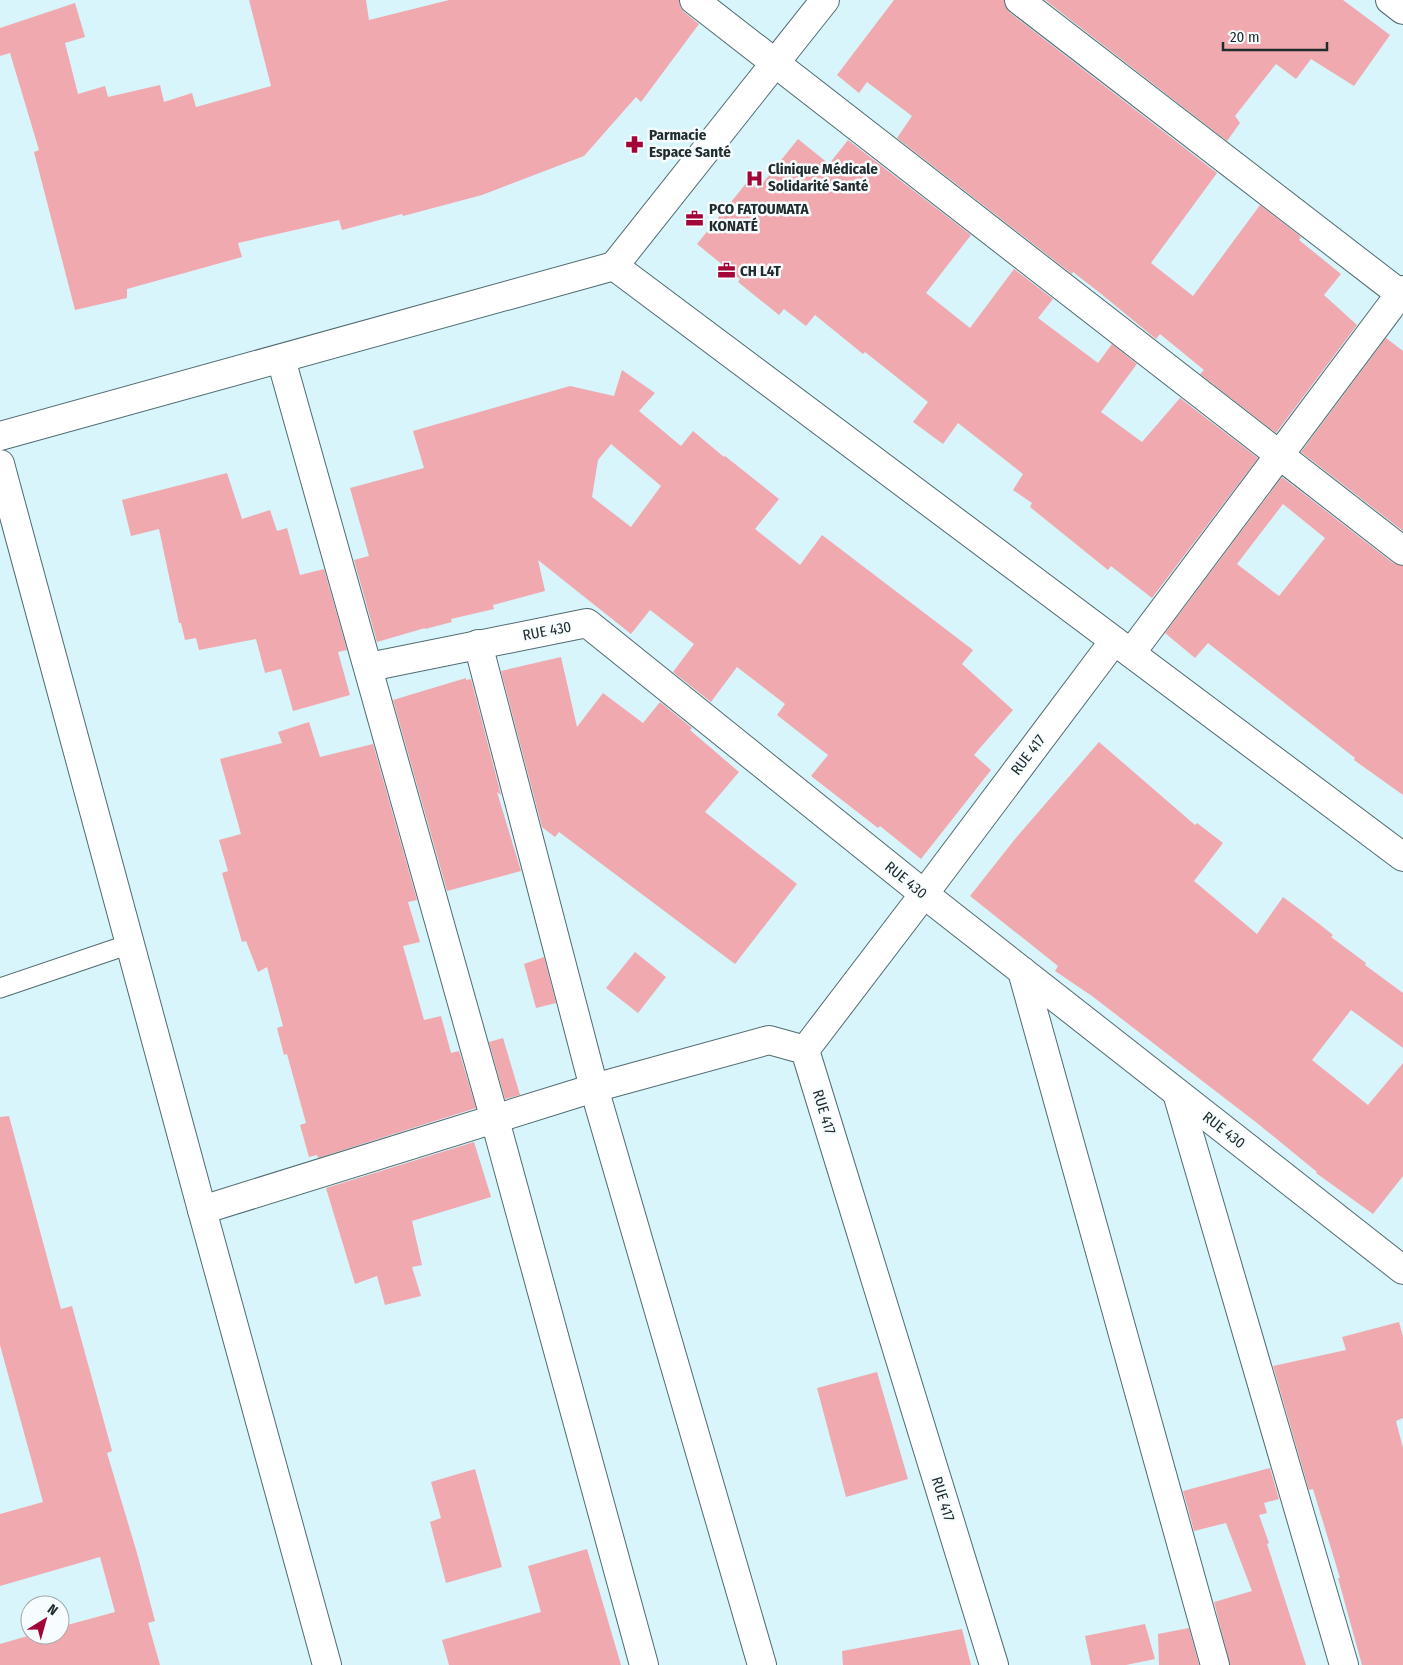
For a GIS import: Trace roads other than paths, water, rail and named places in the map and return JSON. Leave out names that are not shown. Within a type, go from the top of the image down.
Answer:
[{"type":"street","points":[[694,0],[1403,551]]},
{"type":"street","points":[[0,436],[614,266],[825,0]]},
{"type":"street","points":[[1019,0],[1402,293]]},
{"type":"street","points":[[1390,0],[1403,10]]},
{"type":"street","points":[[614,266],[1403,857]]},
{"type":"street","name":"RUE 417","points":[[994,1665],[805,1050],[924,894],[1280,455],[1402,293]]},
{"type":"street","points":[[281,359],[495,1120],[644,1665]]},
{"type":"street","points":[[0,464],[327,1665]]},
{"type":"street","name":"RUE 430","points":[[369,667],[586,623],[924,894],[1403,1270]]},
{"type":"street","points":[[478,644],[594,1088],[762,1665]]},
{"type":"street","points":[[1022,971],[1215,1665]]},
{"type":"street","points":[[202,1210],[594,1088],[769,1040],[805,1050]]},
{"type":"street","points":[[1177,1093],[1344,1665]]},
{"type":"lane","points":[[0,988],[130,944]]},
{"type":"place","name":"Parmacie Espace Santé","points":[[635,144]]},
{"type":"place","name":"Clinique Médicale Solidarité Santé","points":[[754,178]]},
{"type":"place","name":"PCO FATOUMATA KONATÉ","points":[[695,218]]},
{"type":"place","name":"CH L4T","points":[[726,271]]}]
